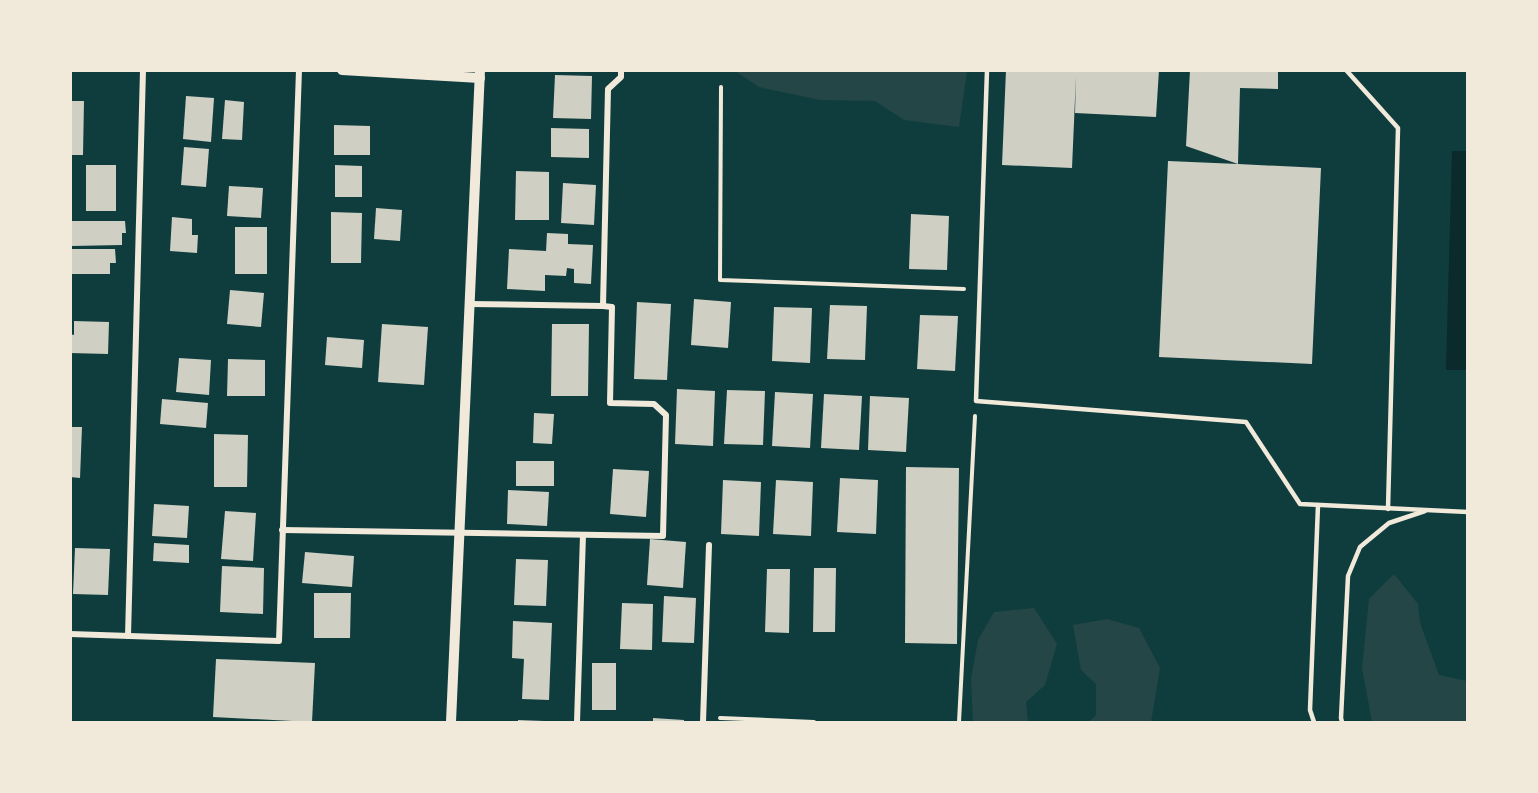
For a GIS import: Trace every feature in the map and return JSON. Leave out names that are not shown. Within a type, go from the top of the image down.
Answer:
[{"type":"street","points":[[128,636],[143,70]]},
{"type":"street","points":[[70,634],[279,641],[299,70]]},
{"type":"street","points":[[342,70],[480,74],[451,723]]},
{"type":"street","points":[[603,306],[608,89],[621,77],[621,70]]},
{"type":"street","points":[[282,530],[663,536],[666,415],[654,404],[610,403],[612,307],[470,304]]},
{"type":"street","points":[[577,723],[583,535]]},
{"type":"street","points":[[703,723],[709,544]]},
{"type":"lane","points":[[987,70],[976,400],[1246,422],[1300,504],[1467,512]]},
{"type":"lane","points":[[1346,70],[1398,128],[1388,508]]},
{"type":"lane","points":[[1314,723],[1310,710],[1318,505]]},
{"type":"lane","points":[[1342,723],[1348,576],[1360,547],[1389,523],[1428,510]]},
{"type":"path","points":[[721,87],[720,280],[980,290]]},
{"type":"path","points":[[959,723],[976,400]]},
{"type":"path","points":[[720,718],[814,723]]},
{"type":"shaded area","points":[[735,71],[967,71],[959,127],[904,120],[875,101],[820,100],[759,87]]},
{"type":"shaded area","points":[[1452,151],[1467,151],[1467,370],[1446,370]]},
{"type":"shaded area","points":[[1394,574],[1418,604],[1420,623],[1439,675],[1467,681],[1467,722],[1372,722],[1362,668],[1369,599]]},
{"type":"shaded area","points":[[1034,608],[1057,644],[1045,685],[1026,702],[1028,722],[973,722],[971,679],[978,640],[994,612]]},
{"type":"shaded area","points":[[1107,619],[1139,628],[1160,668],[1151,722],[1089,722],[1096,715],[1096,684],[1081,670],[1073,625]]},
{"type":"building","points":[[1006,70],[1159,70],[1156,117],[1075,113],[1076,76],[1072,168],[1002,165]]},
{"type":"building","points":[[1190,70],[1278,70],[1278,89],[1240,88],[1238,164],[1186,146]]},
{"type":"building","points":[[555,75],[592,76],[591,119],[553,118]]},
{"type":"building","points":[[186,96],[214,98],[211,142],[183,139]]},
{"type":"building","points":[[225,100],[244,102],[242,140],[222,139]]},
{"type":"building","points":[[70,101],[84,101],[83,155],[70,155]]},
{"type":"building","points":[[334,125],[370,126],[370,155],[334,155]]},
{"type":"building","points":[[551,128],[589,129],[589,158],[551,157]]},
{"type":"building","points":[[184,147],[209,149],[206,187],[181,185]]},
{"type":"building","points":[[1168,161],[1321,168],[1312,364],[1159,357]]},
{"type":"building","points":[[86,165],[116,165],[116,211],[86,211]]},
{"type":"building","points":[[335,165],[362,166],[362,197],[335,197]]},
{"type":"building","points":[[516,171],[549,172],[549,220],[515,220]]},
{"type":"building","points":[[563,183],[596,185],[594,225],[561,223]]},
{"type":"building","points":[[229,186],[263,188],[261,218],[227,216]]},
{"type":"building","points":[[376,208],[402,210],[400,241],[374,239]]},
{"type":"building","points":[[331,212],[362,213],[361,263],[331,263]]},
{"type":"building","points":[[911,214],[949,216],[947,270],[909,269]]},
{"type":"building","points":[[172,217],[192,219],[192,235],[198,235],[197,253],[170,251]]},
{"type":"building","points":[[70,221],[125,221],[126,233],[122,233],[122,245],[72,246]]},
{"type":"building","points":[[235,227],[267,227],[267,274],[235,274]]},
{"type":"building","points":[[547,233],[568,234],[568,244],[593,245],[591,284],[574,283],[574,269],[567,268],[566,276],[545,275],[545,291],[507,289],[509,249],[546,251]]},
{"type":"building","points":[[70,249],[115,249],[116,263],[110,263],[110,274],[70,274]]},
{"type":"building","points":[[230,290],[264,293],[261,327],[227,324]]},
{"type":"building","points":[[694,299],[731,302],[728,348],[691,345]]},
{"type":"building","points":[[637,302],[671,304],[667,380],[634,379]]},
{"type":"building","points":[[830,305],[867,306],[865,360],[827,359]]},
{"type":"building","points":[[774,307],[812,308],[810,363],[772,361]]},
{"type":"building","points":[[920,315],[958,316],[955,371],[917,369]]},
{"type":"building","points":[[74,321],[109,322],[108,354],[70,353],[70,334],[74,335]]},
{"type":"building","points":[[382,324],[428,327],[424,385],[378,382]]},
{"type":"building","points":[[552,324],[589,324],[588,396],[551,396]]},
{"type":"building","points":[[327,337],[364,340],[362,368],[325,365]]},
{"type":"building","points":[[179,358],[211,360],[209,395],[176,392]]},
{"type":"building","points":[[228,359],[265,360],[265,396],[227,396]]},
{"type":"building","points":[[677,389],[715,391],[713,446],[675,444]]},
{"type":"building","points":[[727,390],[765,391],[763,445],[724,444]]},
{"type":"building","points":[[775,392],[813,394],[810,448],[772,446]]},
{"type":"building","points":[[824,394],[862,396],[859,450],[821,448]]},
{"type":"building","points":[[870,396],[909,398],[906,452],[868,450]]},
{"type":"building","points":[[162,399],[208,403],[206,428],[160,424]]},
{"type":"building","points":[[534,413],[554,414],[552,444],[533,443]]},
{"type":"building","points":[[70,427],[82,427],[80,478],[70,477]]},
{"type":"building","points":[[214,434],[248,435],[247,487],[214,487]]},
{"type":"building","points":[[516,461],[554,461],[554,486],[516,486]]},
{"type":"building","points":[[906,467],[959,468],[957,644],[905,643]]},
{"type":"building","points":[[613,469],[649,471],[646,517],[610,514]]},
{"type":"building","points":[[840,478],[878,480],[876,534],[837,532]]},
{"type":"building","points":[[723,480],[761,482],[759,536],[721,534]]},
{"type":"building","points":[[776,480],[813,482],[811,536],[773,534]]},
{"type":"building","points":[[508,490],[549,492],[547,526],[507,524]]},
{"type":"building","points":[[154,504],[189,506],[187,538],[152,536]]},
{"type":"building","points":[[225,511],[256,513],[253,561],[221,559]]},
{"type":"building","points":[[650,539],[686,542],[683,588],[647,585]]},
{"type":"building","points":[[154,543],[189,545],[189,563],[153,561]]},
{"type":"building","points":[[75,548],[110,549],[108,595],[73,594]]},
{"type":"building","points":[[305,552],[354,556],[352,587],[302,583]]},
{"type":"building","points":[[516,559],[548,560],[546,606],[514,605]]},
{"type":"building","points":[[222,566],[264,568],[263,614],[220,612]]},
{"type":"building","points":[[814,568],[836,568],[835,632],[813,632]]},
{"type":"building","points":[[767,569],[790,569],[789,633],[765,632]]},
{"type":"building","points":[[314,593],[351,593],[350,638],[314,638]]},
{"type":"building","points":[[664,596],[696,598],[694,643],[662,642]]},
{"type":"building","points":[[622,603],[653,604],[652,650],[620,649]]},
{"type":"building","points":[[513,621],[552,623],[549,700],[522,699],[524,659],[512,658]]},
{"type":"building","points":[[216,659],[315,663],[312,722],[213,717]]},
{"type":"building","points":[[592,663],[616,663],[616,710],[592,710]]},
{"type":"building","points":[[653,718],[684,720],[684,722],[653,722]]},
{"type":"building","points":[[518,720],[544,721],[518,722]]}]
